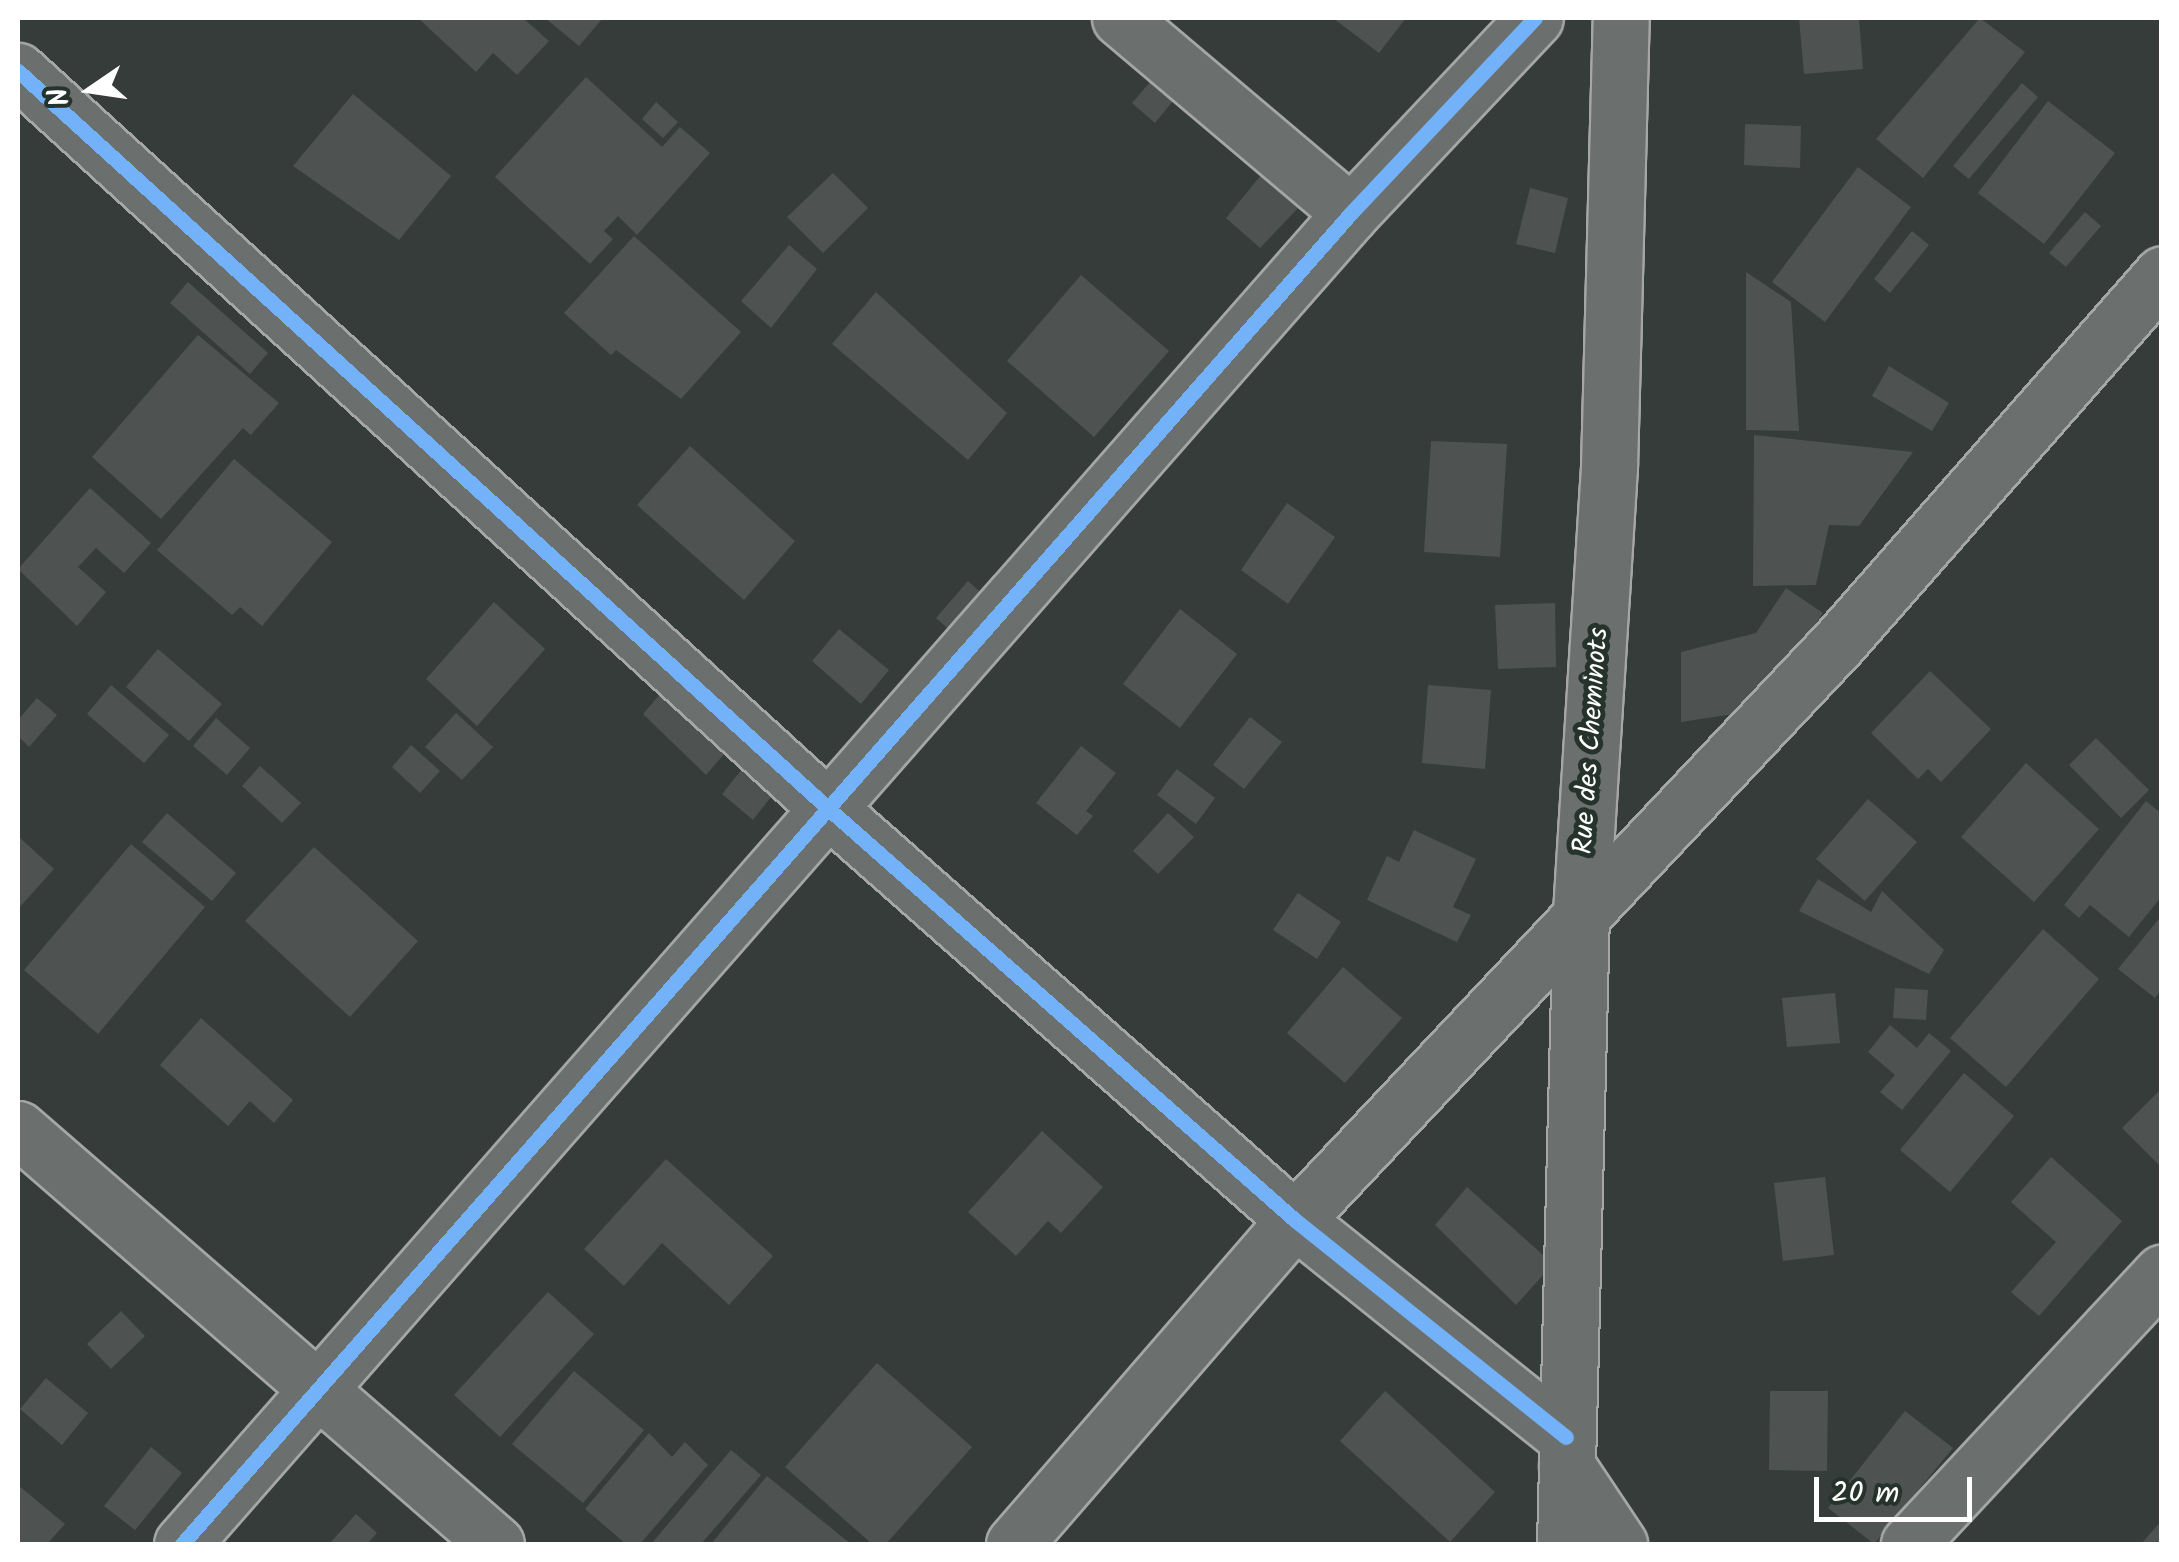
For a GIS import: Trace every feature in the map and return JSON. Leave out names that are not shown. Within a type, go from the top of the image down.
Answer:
[{"type":"street","points":[[1120,18],[1351,213]]},
{"type":"street","points":[[182,1544],[831,810],[1351,213],[1535,18]]},
{"type":"street","name":"Rue des Cheminots","points":[[1566,1544],[1581,912],[1609,467],[1621,18]]},
{"type":"street","points":[[18,70],[831,810],[1295,1220],[1567,1451],[1618,1544]]},
{"type":"street","points":[[1014,1544],[1295,1220],[1840,641],[2162,274]]},
{"type":"street","points":[[18,1129],[496,1544]]},
{"type":"street","points":[[1908,1544],[2162,1273]]},
{"type":"building","points":[[418,18],[523,18],[549,41],[517,75],[493,53],[476,72]]},
{"type":"building","points":[[545,18],[603,18],[579,46]]},
{"type":"building","points":[[1333,18],[1406,18],[1379,53]]},
{"type":"building","points":[[1799,18],[1859,18],[1863,69],[1804,74]]},
{"type":"building","points":[[1980,18],[2025,52],[1923,178],[1876,139]]},
{"type":"building","points":[[586,77],[662,147],[680,127],[710,153],[637,235],[618,216],[604,231],[613,239],[590,264],[495,177]]},
{"type":"building","points":[[1150,82],[1173,101],[1155,123],[1132,103]]},
{"type":"building","points":[[2022,83],[2038,97],[1969,179],[1953,166]]},
{"type":"building","points":[[353,94],[451,176],[399,240],[293,166]]},
{"type":"building","points":[[2048,101],[2115,153],[2044,244],[1978,193]]},
{"type":"building","points":[[656,102],[678,122],[663,138],[642,119]]},
{"type":"building","points":[[1745,124],[1801,126],[1800,168],[1744,165]]},
{"type":"building","points":[[1858,167],[1911,207],[1825,322],[1772,282]]},
{"type":"building","points":[[833,173],[868,208],[823,253],[787,217]]},
{"type":"building","points":[[1261,175],[1299,207],[1260,248],[1226,218]]},
{"type":"building","points":[[1530,188],[1568,198],[1555,253],[1516,244]]},
{"type":"building","points":[[2085,212],[2101,226],[2066,267],[2049,253]]},
{"type":"building","points":[[1912,231],[1929,245],[1890,293],[1874,279]]},
{"type":"building","points":[[634,236],[741,332],[681,399],[616,350],[611,355],[564,313]]},
{"type":"building","points":[[789,245],[817,269],[771,328],[741,301]]},
{"type":"building","points":[[1746,272],[1791,302],[1799,431],[1746,430]]},
{"type":"building","points":[[1081,275],[1169,351],[1094,437],[1007,361]]},
{"type":"building","points":[[188,282],[268,353],[250,374],[170,303]]},
{"type":"building","points":[[876,292],[1007,413],[968,460],[832,344]]},
{"type":"building","points":[[198,335],[279,403],[251,435],[243,428],[161,519],[92,457]]},
{"type":"building","points":[[1889,366],[1949,403],[1932,431],[1872,396]]},
{"type":"building","points":[[1754,435],[1913,452],[1859,526],[1829,525],[1816,585],[1753,586]]},
{"type":"building","points":[[1431,441],[1507,444],[1500,557],[1424,552]]},
{"type":"building","points":[[690,446],[795,541],[744,600],[637,505]]},
{"type":"building","points":[[234,459],[332,542],[262,626],[240,607],[232,615],[157,550]]},
{"type":"building","points":[[90,488],[151,543],[124,573],[96,548],[78,567],[106,592],[77,626],[18,569]]},
{"type":"building","points":[[1287,503],[1335,537],[1288,604],[1241,570]]},
{"type":"building","points":[[968,581],[986,597],[954,634],[936,618]]},
{"type":"building","points":[[1786,588],[1823,613],[1760,710],[1681,722],[1681,652],[1756,633]]},
{"type":"building","points":[[494,602],[545,649],[477,726],[426,679]]},
{"type":"building","points":[[1555,603],[1556,667],[1498,669],[1495,605]]},
{"type":"building","points":[[1180,609],[1237,654],[1180,728],[1123,684]]},
{"type":"building","points":[[839,629],[889,670],[861,704],[812,661]]},
{"type":"building","points":[[158,649],[222,704],[189,741],[126,687]]},
{"type":"building","points":[[1930,671],[1991,729],[1941,782],[1928,769],[1918,779],[1871,733]]},
{"type":"building","points":[[111,685],[169,735],[144,763],[87,714]]},
{"type":"building","points":[[1428,685],[1491,690],[1485,769],[1422,763]]},
{"type":"building","points":[[666,687],[732,745],[706,775],[643,714]]},
{"type":"building","points":[[37,698],[57,715],[29,747],[18,736],[18,720]]},
{"type":"building","points":[[456,713],[493,747],[462,780],[425,747]]},
{"type":"building","points":[[1250,717],[1282,742],[1244,789],[1213,765]]},
{"type":"building","points":[[216,718],[250,748],[227,775],[193,746]]},
{"type":"building","points":[[2096,738],[2149,790],[2121,818],[2069,765]]},
{"type":"building","points":[[411,745],[440,771],[420,793],[392,767]]},
{"type":"building","points":[[1081,746],[1116,773],[1086,811],[1093,816],[1077,835],[1036,803]]},
{"type":"building","points":[[2026,763],[2099,829],[2034,902],[1961,837]]},
{"type":"building","points":[[260,766],[301,803],[282,823],[242,786]]},
{"type":"building","points":[[743,768],[774,793],[753,820],[722,794]]},
{"type":"building","points":[[1177,769],[1215,798],[1196,824],[1157,795]]},
{"type":"building","points":[[1868,799],[1917,842],[1865,901],[1816,859]]},
{"type":"building","points":[[2146,801],[2162,814],[2162,896],[2129,937],[2090,905],[2079,918],[2064,905]]},
{"type":"building","points":[[167,813],[236,873],[212,901],[142,842]]},
{"type":"building","points":[[1168,813],[1194,837],[1158,874],[1133,851]]},
{"type":"building","points":[[1414,830],[1476,859],[1453,907],[1471,915],[1457,942],[1367,900],[1387,856],[1399,862]]},
{"type":"building","points":[[18,836],[54,869],[18,909]]},
{"type":"building","points":[[131,844],[205,907],[98,1034],[24,970]]},
{"type":"building","points":[[314,847],[418,941],[350,1017],[245,921]]},
{"type":"building","points":[[1818,879],[1871,912],[1882,891],[1944,950],[1929,974],[1799,911]]},
{"type":"building","points":[[1298,893],[1341,922],[1317,959],[1273,930]]},
{"type":"building","points":[[2162,915],[2162,989],[2155,998],[2118,969]]},
{"type":"building","points":[[2043,929],[2099,979],[2006,1087],[1950,1038]]},
{"type":"building","points":[[1343,967],[1402,1018],[1345,1083],[1287,1033]]},
{"type":"building","points":[[1895,988],[1928,990],[1926,1020],[1893,1018]]},
{"type":"building","points":[[1835,993],[1840,1043],[1787,1047],[1782,998]]},
{"type":"building","points":[[201,1018],[293,1100],[274,1123],[250,1101],[228,1126],[160,1065]]},
{"type":"building","points":[[1890,1025],[1917,1048],[1929,1033],[1951,1051],[1902,1110],[1880,1092],[1895,1075],[1868,1052]]},
{"type":"building","points":[[1964,1073],[2014,1116],[1950,1192],[1900,1150]]},
{"type":"building","points":[[2162,1088],[2162,1168],[2122,1128]]},
{"type":"building","points":[[1042,1131],[1103,1187],[1061,1233],[1048,1221],[1016,1256],[968,1212]]},
{"type":"building","points":[[2051,1157],[2122,1221],[2039,1316],[2011,1292],[2056,1242],[2011,1202]]},
{"type":"building","points":[[666,1159],[773,1256],[729,1305],[662,1243],[624,1286],[584,1249]]},
{"type":"building","points":[[1825,1177],[1834,1255],[1783,1261],[1774,1183]]},
{"type":"building","points":[[1467,1187],[1553,1264],[1516,1305],[1435,1225]]},
{"type":"building","points":[[548,1292],[594,1334],[500,1437],[454,1395]]},
{"type":"building","points":[[121,1311],[145,1336],[111,1369],[87,1344]]},
{"type":"building","points":[[877,1363],[972,1447],[886,1544],[872,1544],[785,1467]]},
{"type":"building","points":[[574,1371],[644,1430],[583,1503],[512,1444]]},
{"type":"building","points":[[46,1378],[88,1413],[62,1445],[20,1409]]},
{"type":"building","points":[[1385,1391],[1495,1492],[1450,1542],[1340,1441]]},
{"type":"building","points":[[1770,1391],[1828,1391],[1827,1471],[1769,1470]]},
{"type":"building","points":[[1905,1411],[1953,1448],[1874,1544],[1828,1508]]},
{"type":"building","points":[[649,1433],[672,1457],[685,1442],[708,1465],[640,1544],[626,1544],[585,1509]]},
{"type":"building","points":[[151,1447],[182,1473],[135,1530],[104,1506]]},
{"type":"building","points":[[731,1450],[761,1475],[701,1544],[651,1544]]},
{"type":"building","points":[[767,1476],[851,1544],[711,1544]]},
{"type":"building","points":[[18,1485],[65,1524],[47,1544],[18,1544]]},
{"type":"building","points":[[356,1514],[377,1533],[367,1544],[329,1544]]},
{"type":"building","points":[[2162,1520],[2162,1544],[2141,1544]]},
{"type":"cycle path","points":[[182,1544],[1351,213],[1535,18]]},
{"type":"cycle path","points":[[18,71],[831,811],[1295,1220],[1566,1437]]}]
